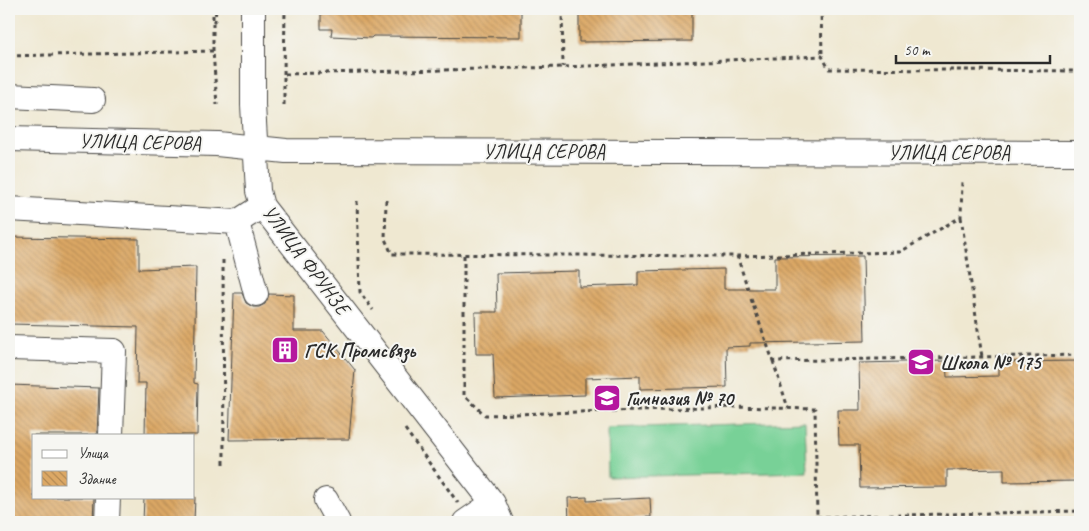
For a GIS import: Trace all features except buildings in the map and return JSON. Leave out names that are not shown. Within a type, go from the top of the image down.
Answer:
[{"type":"street","name":"УЛИЦА ФРУНЗЕ","points":[[253,9],[253,105],[258,191],[262,206],[497,512]]},
{"type":"street","points":[[9,96],[93,100]]},
{"type":"street","name":"УЛИЦА СЕРОВА","points":[[9,139],[216,144],[286,151],[1080,153]]},
{"type":"street","points":[[9,209],[230,222],[262,206]]},
{"type":"street","points":[[230,222],[256,294]]},
{"type":"street","points":[[9,348],[114,351],[111,434]]},
{"type":"street","points":[[107,522],[108,498]]},
{"type":"street","points":[[326,500],[338,522]]},
{"type":"street","points":[[465,522],[497,512]]},
{"type":"path","points":[[215,9],[213,51],[216,105]]},
{"type":"path","points":[[284,105],[285,9]]},
{"type":"path","points":[[562,9],[564,67]]},
{"type":"path","points":[[821,9],[822,56],[829,69],[1080,71]]},
{"type":"path","points":[[9,56],[213,51]]},
{"type":"path","points":[[284,74],[564,67],[822,56]]},
{"type":"path","points":[[962,181],[962,217],[982,357]]},
{"type":"path","points":[[386,200],[384,239],[392,254],[737,256],[900,252],[962,217]]},
{"type":"path","points":[[357,201],[360,292],[377,315]]},
{"type":"path","points":[[224,465],[230,222]]},
{"type":"path","points":[[464,255],[464,395],[485,414],[732,407],[815,408],[817,517]]},
{"type":"path","points":[[737,256],[748,289]]},
{"type":"path","points":[[751,299],[788,408]]},
{"type":"path","points":[[773,361],[1080,355]]},
{"type":"path","points":[[717,522],[817,517],[1080,511]]},
{"type":"green space","points":[[805,422],[807,472],[608,477],[607,428]]},
{"type":"place","name":"ГСК Промсвязь","points":[[285,350]]},
{"type":"place","name":"Школа № 175","points":[[921,362]]},
{"type":"place","name":"Гимназия № 70","points":[[607,398]]}]
